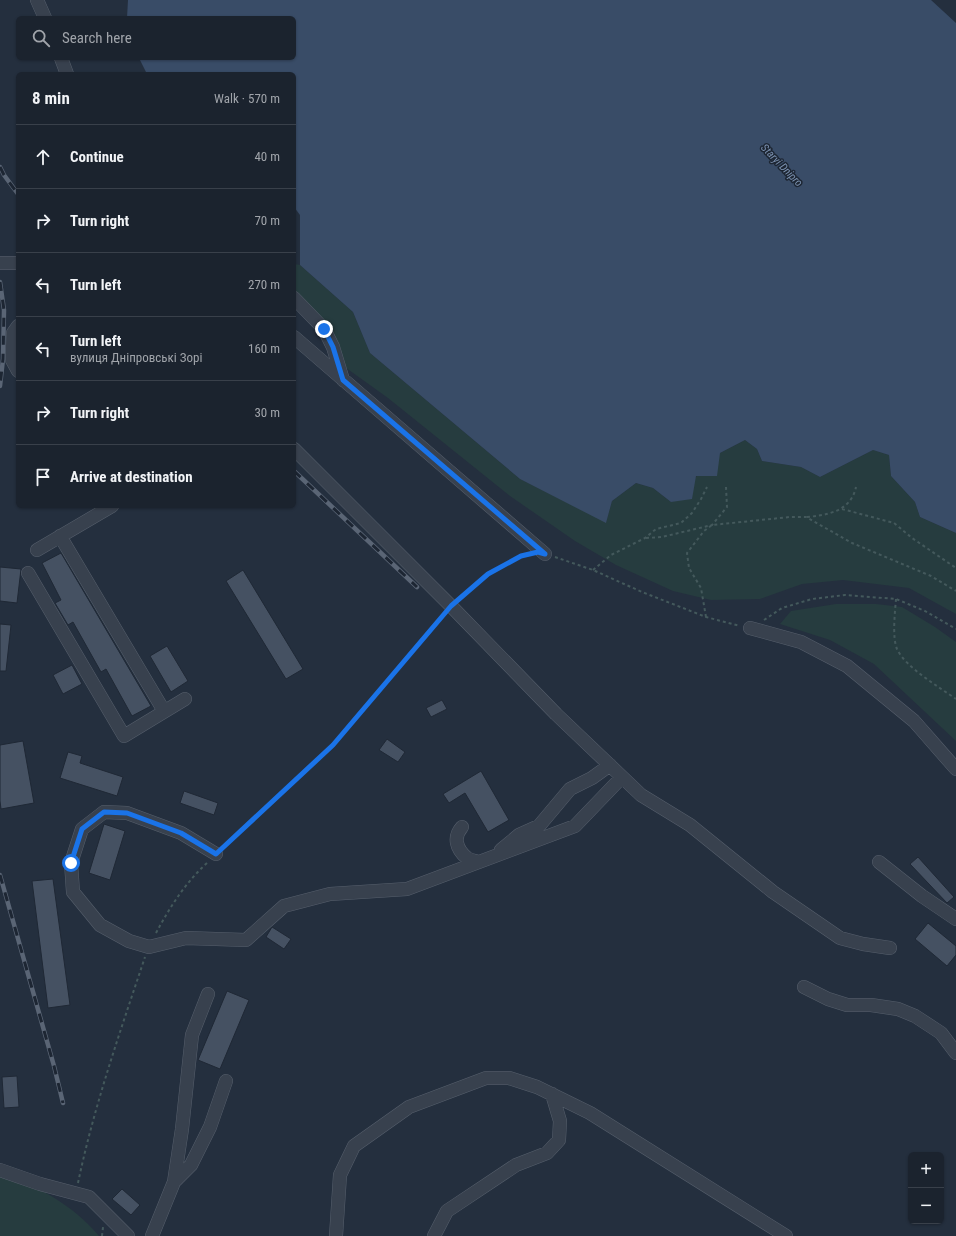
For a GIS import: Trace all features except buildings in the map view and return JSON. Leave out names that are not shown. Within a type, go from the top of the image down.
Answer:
[{"type":"street","points":[[37,0],[44,16]]},
{"type":"street","points":[[62,60],[67,72]]},
{"type":"street","points":[[0,263],[16,263]]},
{"type":"street","points":[[296,300],[324,329],[333,347],[343,380]]},
{"type":"street","points":[[16,329],[13,333],[12,360],[16,367]]},
{"type":"street","points":[[296,339],[545,554]]},
{"type":"street","points":[[296,451],[451,606],[556,714],[641,795],[690,825],[773,892],[840,938],[863,944],[890,948]]},
{"type":"street","points":[[37,550],[60,536],[92,511],[104,508]]},
{"type":"street","points":[[60,536],[164,712]]},
{"type":"street","points":[[28,573],[124,736],[185,699]]},
{"type":"street","points":[[750,628],[801,642],[847,666],[914,721],[956,769]]},
{"type":"street","points":[[494,856],[519,835],[539,826],[570,789],[592,778],[610,765]]},
{"type":"street","points":[[216,854],[181,833],[127,813],[104,812],[82,829],[71,863],[73,892],[100,925],[129,941],[149,947],[186,938],[246,940],[284,906],[330,894],[407,889],[575,826],[622,778]]},
{"type":"street","points":[[462,827],[458,832],[456,840],[460,850],[468,858],[479,862]]},
{"type":"street","points":[[879,862],[922,896],[956,919]]},
{"type":"street","points":[[804,987],[828,999],[847,1005],[871,1005],[898,1009],[915,1016],[941,1033],[956,1053]]},
{"type":"street","points":[[152,1236],[174,1182],[182,1129],[192,1035],[208,994]]},
{"type":"street","points":[[336,1236],[340,1175],[354,1146],[409,1108],[486,1078],[509,1078],[537,1087],[590,1113],[786,1236]]},
{"type":"street","points":[[174,1182],[191,1165],[210,1127],[226,1081]]},
{"type":"street","points":[[434,1236],[447,1212],[516,1164],[547,1153],[559,1140],[560,1121],[552,1094]]},
{"type":"street","points":[[0,1170],[89,1197],[128,1236]]},
{"type":"path","points":[[594,570],[611,555],[645,538],[656,529],[681,523],[692,513],[707,487]]},
{"type":"path","points":[[706,617],[701,588],[689,568],[687,553],[704,531],[712,525],[726,507],[726,487]]},
{"type":"path","points":[[645,538],[662,537],[712,525],[790,517],[823,516],[842,509],[854,495],[856,487]]},
{"type":"path","points":[[842,509],[894,523],[956,568]]},
{"type":"path","points":[[806,517],[852,543],[931,576],[956,591]]},
{"type":"path","points":[[75,1194],[86,1140],[107,1071],[149,947],[169,908],[196,874],[216,854],[333,745],[451,606],[488,574],[521,556],[538,552],[594,570],[642,592],[706,617],[750,628],[782,608],[812,599],[845,595],[896,599],[925,611],[956,629]]},
{"type":"path","points":[[896,599],[894,619],[896,647],[904,660],[956,699]]},
{"type":"green space","points":[[296,264],[300,265],[353,312],[370,353],[520,479],[606,522],[612,501],[636,483],[653,488],[671,502],[720,453],[745,440],[757,449],[762,461],[801,467],[820,477],[873,450],[889,455],[891,476],[915,502],[920,517],[956,533],[956,614],[909,588],[843,580],[802,584],[760,599],[711,600],[673,591],[616,565],[575,541],[510,496],[388,398],[342,365],[331,328],[296,291]]},
{"type":"green space","points":[[836,604],[876,604],[902,607],[956,642],[956,741],[874,664],[830,640],[780,624],[791,611]]},
{"type":"green space","points":[[0,1167],[65,1205],[88,1224],[99,1236],[0,1236]]},
{"type":"water","name":"Staryi Dnipro","points":[[128,0],[931,0],[956,23],[956,533],[920,517],[915,502],[891,476],[889,455],[873,450],[820,477],[801,467],[762,461],[757,449],[745,440],[720,453],[717,476],[696,476],[692,499],[671,502],[653,488],[636,483],[612,501],[606,523],[520,479],[370,353],[353,312],[300,265],[300,215],[296,210],[296,72],[146,72],[140,60],[296,60],[296,16],[127,16]]},
{"type":"railway","points":[[0,167],[16,191]]},
{"type":"railway","points":[[0,282],[4,310],[3,359],[0,386]]},
{"type":"railway","points":[[296,473],[417,587]]},
{"type":"railway","points":[[0,875],[63,1103]]},
{"type":"route","points":[[71,863],[82,829],[104,812],[127,813],[181,833],[216,854],[333,745],[451,606],[488,574],[521,556],[538,552],[545,554],[343,380],[333,347],[324,329]]}]
